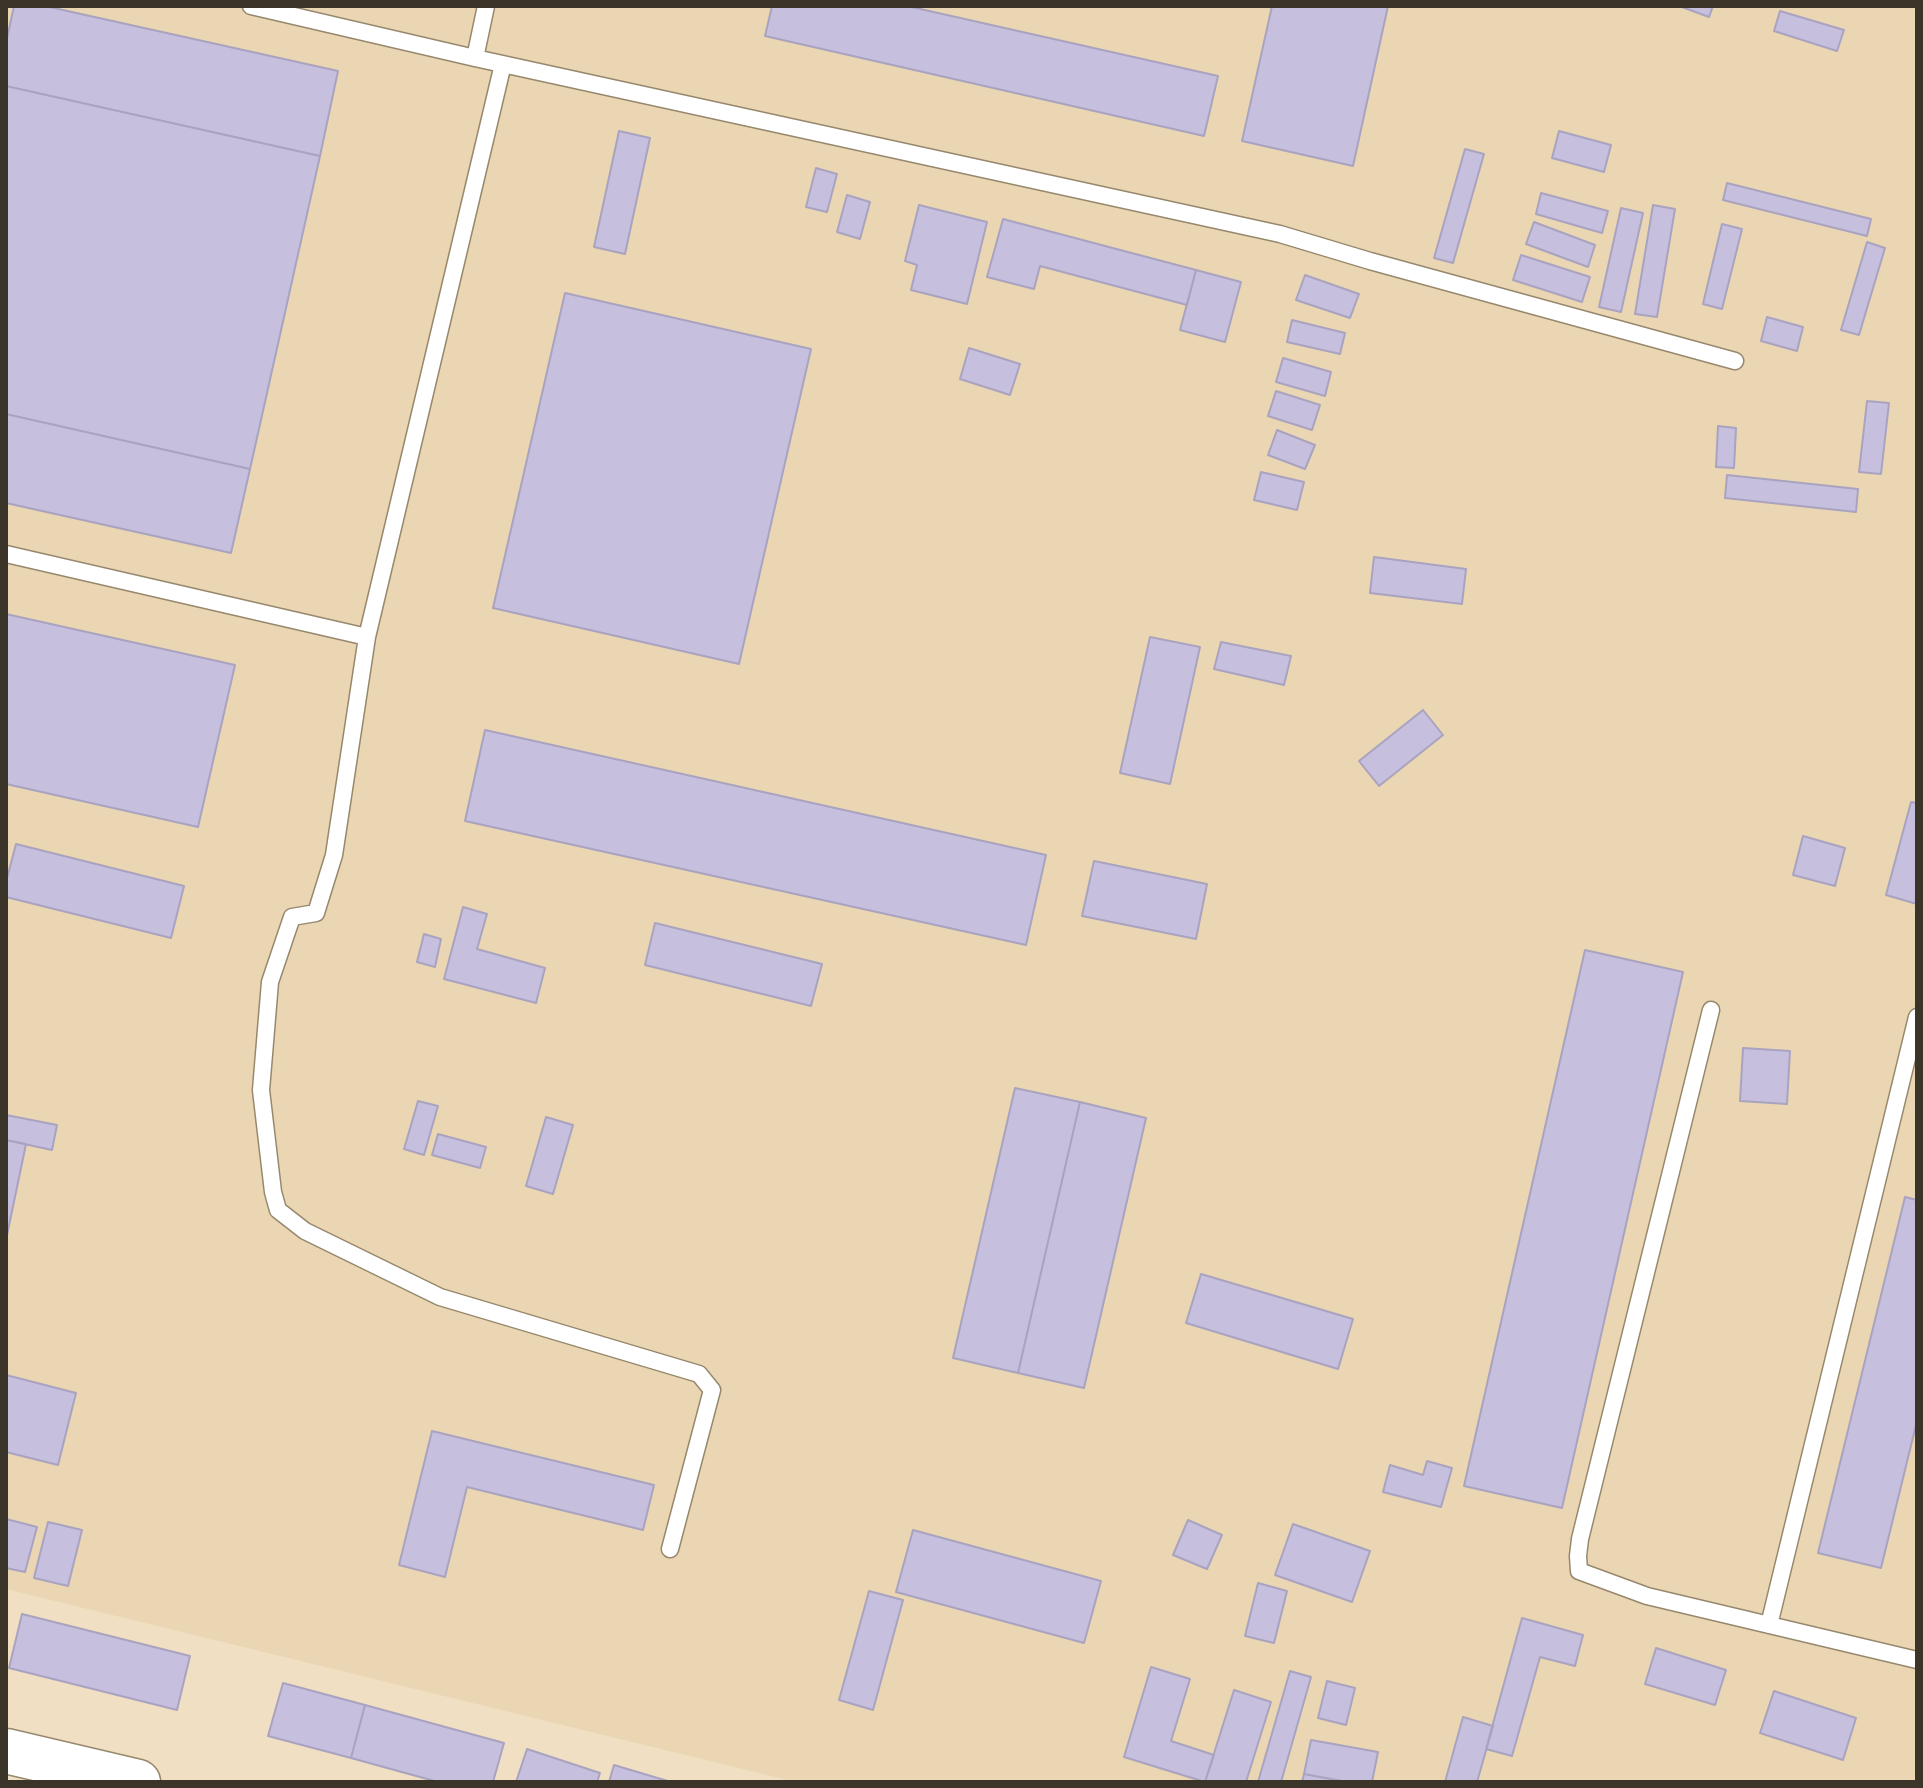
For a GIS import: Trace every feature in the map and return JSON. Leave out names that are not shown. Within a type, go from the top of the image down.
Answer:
[{"type":"main road","points":[[6,1751],[138,1782]]},
{"type":"lane","points":[[251,6],[1280,234],[1735,361]]},
{"type":"lane","points":[[475,58],[486,6]]},
{"type":"lane","points":[[503,64],[367,637],[334,855],[316,913],[292,917],[270,982],[261,1090],[273,1192],[278,1210],[305,1231],[440,1297],[699,1374],[712,1390],[670,1549]]},
{"type":"lane","points":[[6,554],[367,637]]},
{"type":"lane","points":[[1711,1010],[1580,1539],[1579,1571],[1647,1596],[1917,1660]]},
{"type":"lane","points":[[1769,1625],[1917,1017]]},
{"type":"shaded area","points":[[6,6],[1917,6],[1917,1782],[796,1782],[6,1589]]},
{"type":"building","points":[[14,6],[45,6],[338,71],[320,156],[6,86],[6,43]]},
{"type":"building","points":[[772,6],[907,6],[1218,76],[1204,136],[765,36]]},
{"type":"building","points":[[1272,6],[1388,6],[1353,166],[1242,141]]},
{"type":"building","points":[[1679,6],[1713,6],[1709,17]]},
{"type":"building","points":[[1780,11],[1844,30],[1837,51],[1774,31]]},
{"type":"building","points":[[6,86],[320,156],[250,469],[6,414]]},
{"type":"building","points":[[619,131],[650,138],[625,254],[594,247]]},
{"type":"building","points":[[1559,131],[1611,145],[1604,172],[1552,158]]},
{"type":"building","points":[[1465,149],[1484,154],[1453,263],[1434,258]]},
{"type":"building","points":[[816,168],[837,174],[827,212],[806,207]]},
{"type":"building","points":[[1727,183],[1871,219],[1867,236],[1723,200]]},
{"type":"building","points":[[1541,193],[1608,211],[1602,233],[1536,214]]},
{"type":"building","points":[[847,195],[870,202],[860,239],[837,232]]},
{"type":"building","points":[[919,205],[987,222],[967,304],[911,290],[917,265],[905,261]]},
{"type":"building","points":[[1653,205],[1675,209],[1657,317],[1635,314]]},
{"type":"building","points":[[1621,208],[1643,213],[1621,312],[1599,307]]},
{"type":"building","points":[[1003,219],[1196,270],[1187,305],[1040,266],[1034,289],[987,277]]},
{"type":"building","points":[[1534,222],[1595,245],[1588,267],[1526,244]]},
{"type":"building","points":[[1722,224],[1742,229],[1722,309],[1703,304]]},
{"type":"building","points":[[1867,242],[1885,248],[1859,335],[1841,330]]},
{"type":"building","points":[[1521,255],[1590,277],[1582,302],[1513,280]]},
{"type":"building","points":[[1196,270],[1241,282],[1225,342],[1180,330]]},
{"type":"building","points":[[1305,275],[1359,294],[1350,318],[1296,300]]},
{"type":"building","points":[[565,293],[811,349],[739,664],[493,608]]},
{"type":"building","points":[[1767,317],[1803,327],[1797,351],[1761,341]]},
{"type":"building","points":[[1292,320],[1345,333],[1340,354],[1287,342]]},
{"type":"building","points":[[969,348],[1020,364],[1010,395],[960,379]]},
{"type":"building","points":[[1283,358],[1331,372],[1325,396],[1276,382]]},
{"type":"building","points":[[1276,391],[1320,405],[1312,430],[1268,416]]},
{"type":"building","points":[[1867,401],[1889,403],[1881,474],[1859,472]]},
{"type":"building","points":[[6,414],[250,469],[231,553],[6,503]]},
{"type":"building","points":[[1718,426],[1736,428],[1734,468],[1716,467]]},
{"type":"building","points":[[1277,430],[1315,445],[1305,469],[1268,455]]},
{"type":"building","points":[[1261,472],[1304,482],[1297,510],[1254,500]]},
{"type":"building","points":[[1727,475],[1858,489],[1856,512],[1725,498]]},
{"type":"building","points":[[1374,557],[1466,569],[1462,604],[1370,593]]},
{"type":"building","points":[[6,614],[235,665],[198,827],[6,784]]},
{"type":"building","points":[[1150,637],[1200,647],[1170,784],[1120,773]]},
{"type":"building","points":[[1221,642],[1291,656],[1284,685],[1214,669]]},
{"type":"building","points":[[1423,710],[1443,735],[1379,786],[1359,761]]},
{"type":"building","points":[[485,730],[1046,855],[1026,945],[465,821]]},
{"type":"building","points":[[1911,802],[1917,803],[1917,904],[1886,895]]},
{"type":"building","points":[[1803,836],[1845,848],[1835,886],[1793,875]]},
{"type":"building","points":[[16,844],[184,886],[171,938],[6,897],[6,882]]},
{"type":"building","points":[[1094,861],[1207,884],[1196,939],[1082,916]]},
{"type":"building","points":[[463,907],[487,914],[477,949],[545,968],[536,1003],[444,979]]},
{"type":"building","points":[[655,923],[822,964],[811,1006],[645,965]]},
{"type":"building","points":[[424,934],[441,939],[435,967],[417,962]]},
{"type":"building","points":[[1585,950],[1683,972],[1562,1508],[1464,1486]]},
{"type":"building","points":[[1743,1048],[1790,1051],[1787,1104],[1740,1101]]},
{"type":"building","points":[[1015,1088],[1080,1102],[1018,1373],[953,1358]]},
{"type":"building","points":[[418,1101],[438,1106],[424,1155],[404,1149]]},
{"type":"building","points":[[1080,1102],[1146,1118],[1084,1388],[1018,1373]]},
{"type":"building","points":[[6,1115],[57,1125],[52,1150],[6,1140]]},
{"type":"building","points":[[546,1117],[573,1125],[553,1194],[526,1186]]},
{"type":"building","points":[[438,1134],[486,1147],[480,1168],[432,1155]]},
{"type":"building","points":[[6,1140],[26,1144],[6,1240]]},
{"type":"building","points":[[1905,1197],[1917,1200],[1917,1421],[1881,1568],[1818,1553]]},
{"type":"building","points":[[1201,1274],[1353,1319],[1338,1369],[1186,1323]]},
{"type":"building","points":[[6,1375],[76,1393],[58,1465],[6,1452]]},
{"type":"building","points":[[432,1431],[654,1485],[643,1530],[467,1487],[445,1577],[399,1565]]},
{"type":"building","points":[[1427,1461],[1452,1468],[1441,1507],[1383,1492],[1390,1465],[1423,1475]]},
{"type":"building","points":[[6,1519],[37,1527],[25,1572],[6,1568]]},
{"type":"building","points":[[1188,1520],[1222,1535],[1207,1569],[1173,1555]]},
{"type":"building","points":[[48,1522],[82,1530],[68,1586],[34,1578]]},
{"type":"building","points":[[1293,1524],[1370,1551],[1352,1602],[1275,1575]]},
{"type":"building","points":[[913,1530],[1101,1581],[1084,1643],[896,1592]]},
{"type":"building","points":[[1258,1583],[1287,1591],[1274,1643],[1245,1636]]},
{"type":"building","points":[[869,1591],[903,1600],[873,1710],[839,1700]]},
{"type":"building","points":[[22,1614],[190,1656],[177,1710],[9,1668]]},
{"type":"building","points":[[1522,1618],[1583,1635],[1575,1666],[1540,1657],[1512,1756],[1486,1749]]},
{"type":"building","points":[[1656,1648],[1726,1670],[1715,1705],[1645,1684]]},
{"type":"building","points":[[1151,1667],[1190,1679],[1171,1741],[1214,1755],[1205,1782],[1124,1757]]},
{"type":"building","points":[[1290,1671],[1311,1677],[1281,1782],[1258,1782]]},
{"type":"building","points":[[1327,1681],[1355,1688],[1346,1725],[1318,1718]]},
{"type":"building","points":[[283,1683],[365,1705],[351,1758],[268,1736]]},
{"type":"building","points":[[1234,1690],[1271,1702],[1246,1782],[1205,1782]]},
{"type":"building","points":[[1774,1691],[1856,1718],[1843,1760],[1760,1733]]},
{"type":"building","points":[[365,1705],[504,1743],[493,1782],[438,1782],[351,1758]]},
{"type":"building","points":[[1463,1717],[1493,1726],[1477,1782],[1445,1782]]},
{"type":"building","points":[[1311,1740],[1378,1752],[1372,1782],[1347,1782],[1304,1774]]},
{"type":"building","points":[[527,1749],[600,1773],[597,1782],[516,1782]]},
{"type":"building","points":[[614,1765],[671,1782],[609,1782]]},
{"type":"building","points":[[1304,1774],[1347,1782],[1302,1782]]}]
